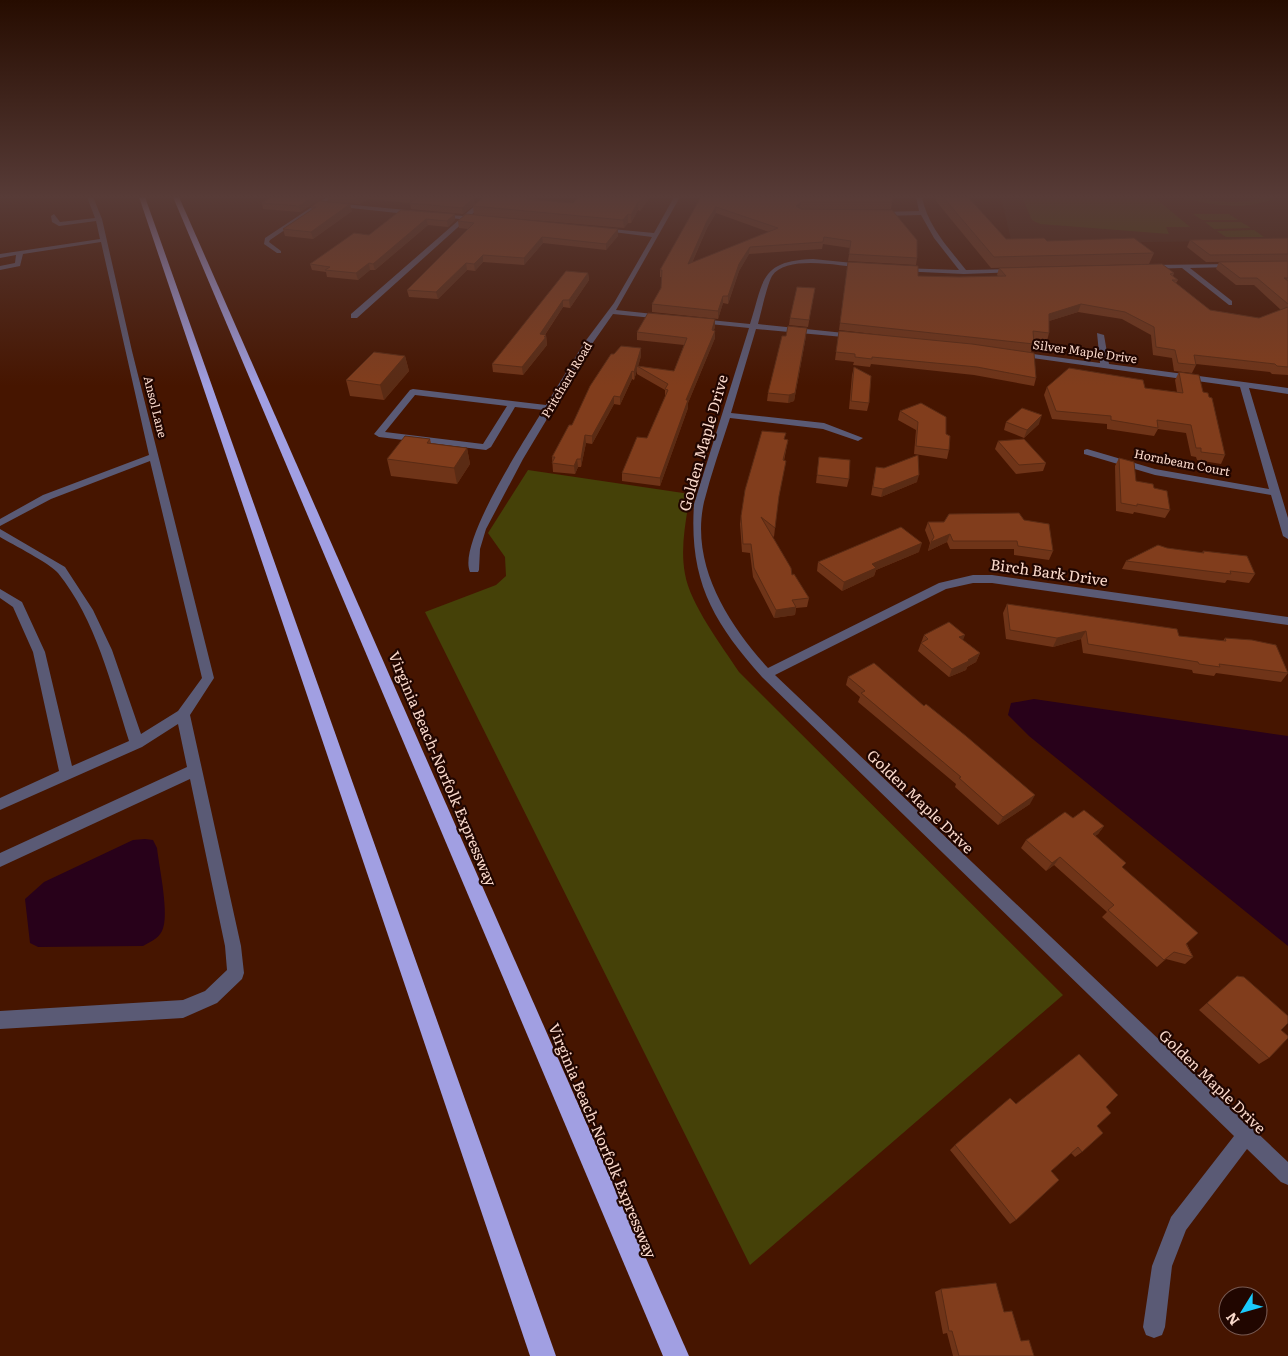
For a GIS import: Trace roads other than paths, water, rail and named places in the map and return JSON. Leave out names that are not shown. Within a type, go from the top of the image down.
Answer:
[{"type":"highway","points":[[164,260],[543,1356]]},
{"type":"highway","name":"Virginia Beach-Norfolk Expressway","points":[[203,260],[676,1356]]},
{"type":"street","points":[[0,268],[18,265],[19,260]]},
{"type":"street","name":"Ansol Lane","points":[[109,260],[208,678],[183,716]]},
{"type":"street","points":[[354,316],[416,260]]},
{"type":"street","name":"Pritchard Road","points":[[474,570],[475,549],[481,529],[518,459],[588,343],[610,312],[640,260]]},
{"type":"street","points":[[956,260],[964,272]]},
{"type":"street","name":"Golden Maple Drive","points":[[1028,270],[964,272],[806,262],[777,266],[769,275],[699,504],[696,526],[697,550],[706,584],[724,622],[744,650],[766,674],[1288,1176]]},
{"type":"street","points":[[1134,267],[1250,265]]},
{"type":"street","points":[[1183,266],[1229,304]]},
{"type":"street","points":[[610,312],[676,319]]},
{"type":"street","points":[[695,320],[864,337]]},
{"type":"street","points":[[1100,335],[1105,366]]},
{"type":"street","name":"Silver Maple Drive","points":[[1009,353],[1288,391]]},
{"type":"street","points":[[1244,386],[1288,536]]},
{"type":"street","points":[[513,403],[486,447],[379,434],[413,392],[513,403],[549,408]]},
{"type":"street","points":[[726,414],[824,426],[858,438]]},
{"type":"street","name":"Hornbeam Court","points":[[1087,452],[1127,466],[1274,492]]},
{"type":"street","points":[[0,523],[47,497],[154,456]]},
{"type":"street","points":[[0,532],[61,569],[87,610],[106,650],[137,743]]},
{"type":"street","name":"Birch Bark Drive","points":[[766,674],[943,586],[973,579],[992,579],[1288,621]]},
{"type":"street","points":[[0,593],[18,605],[39,652],[68,774]]},
{"type":"street","points":[[0,804],[137,743],[183,716],[234,946],[236,973],[211,997],[183,1009],[0,1020]]},
{"type":"street","points":[[0,860],[195,770]]},
{"type":"street","points":[[1154,1327],[1162,1266],[1178,1224],[1230,1153],[1246,1135]]}]
